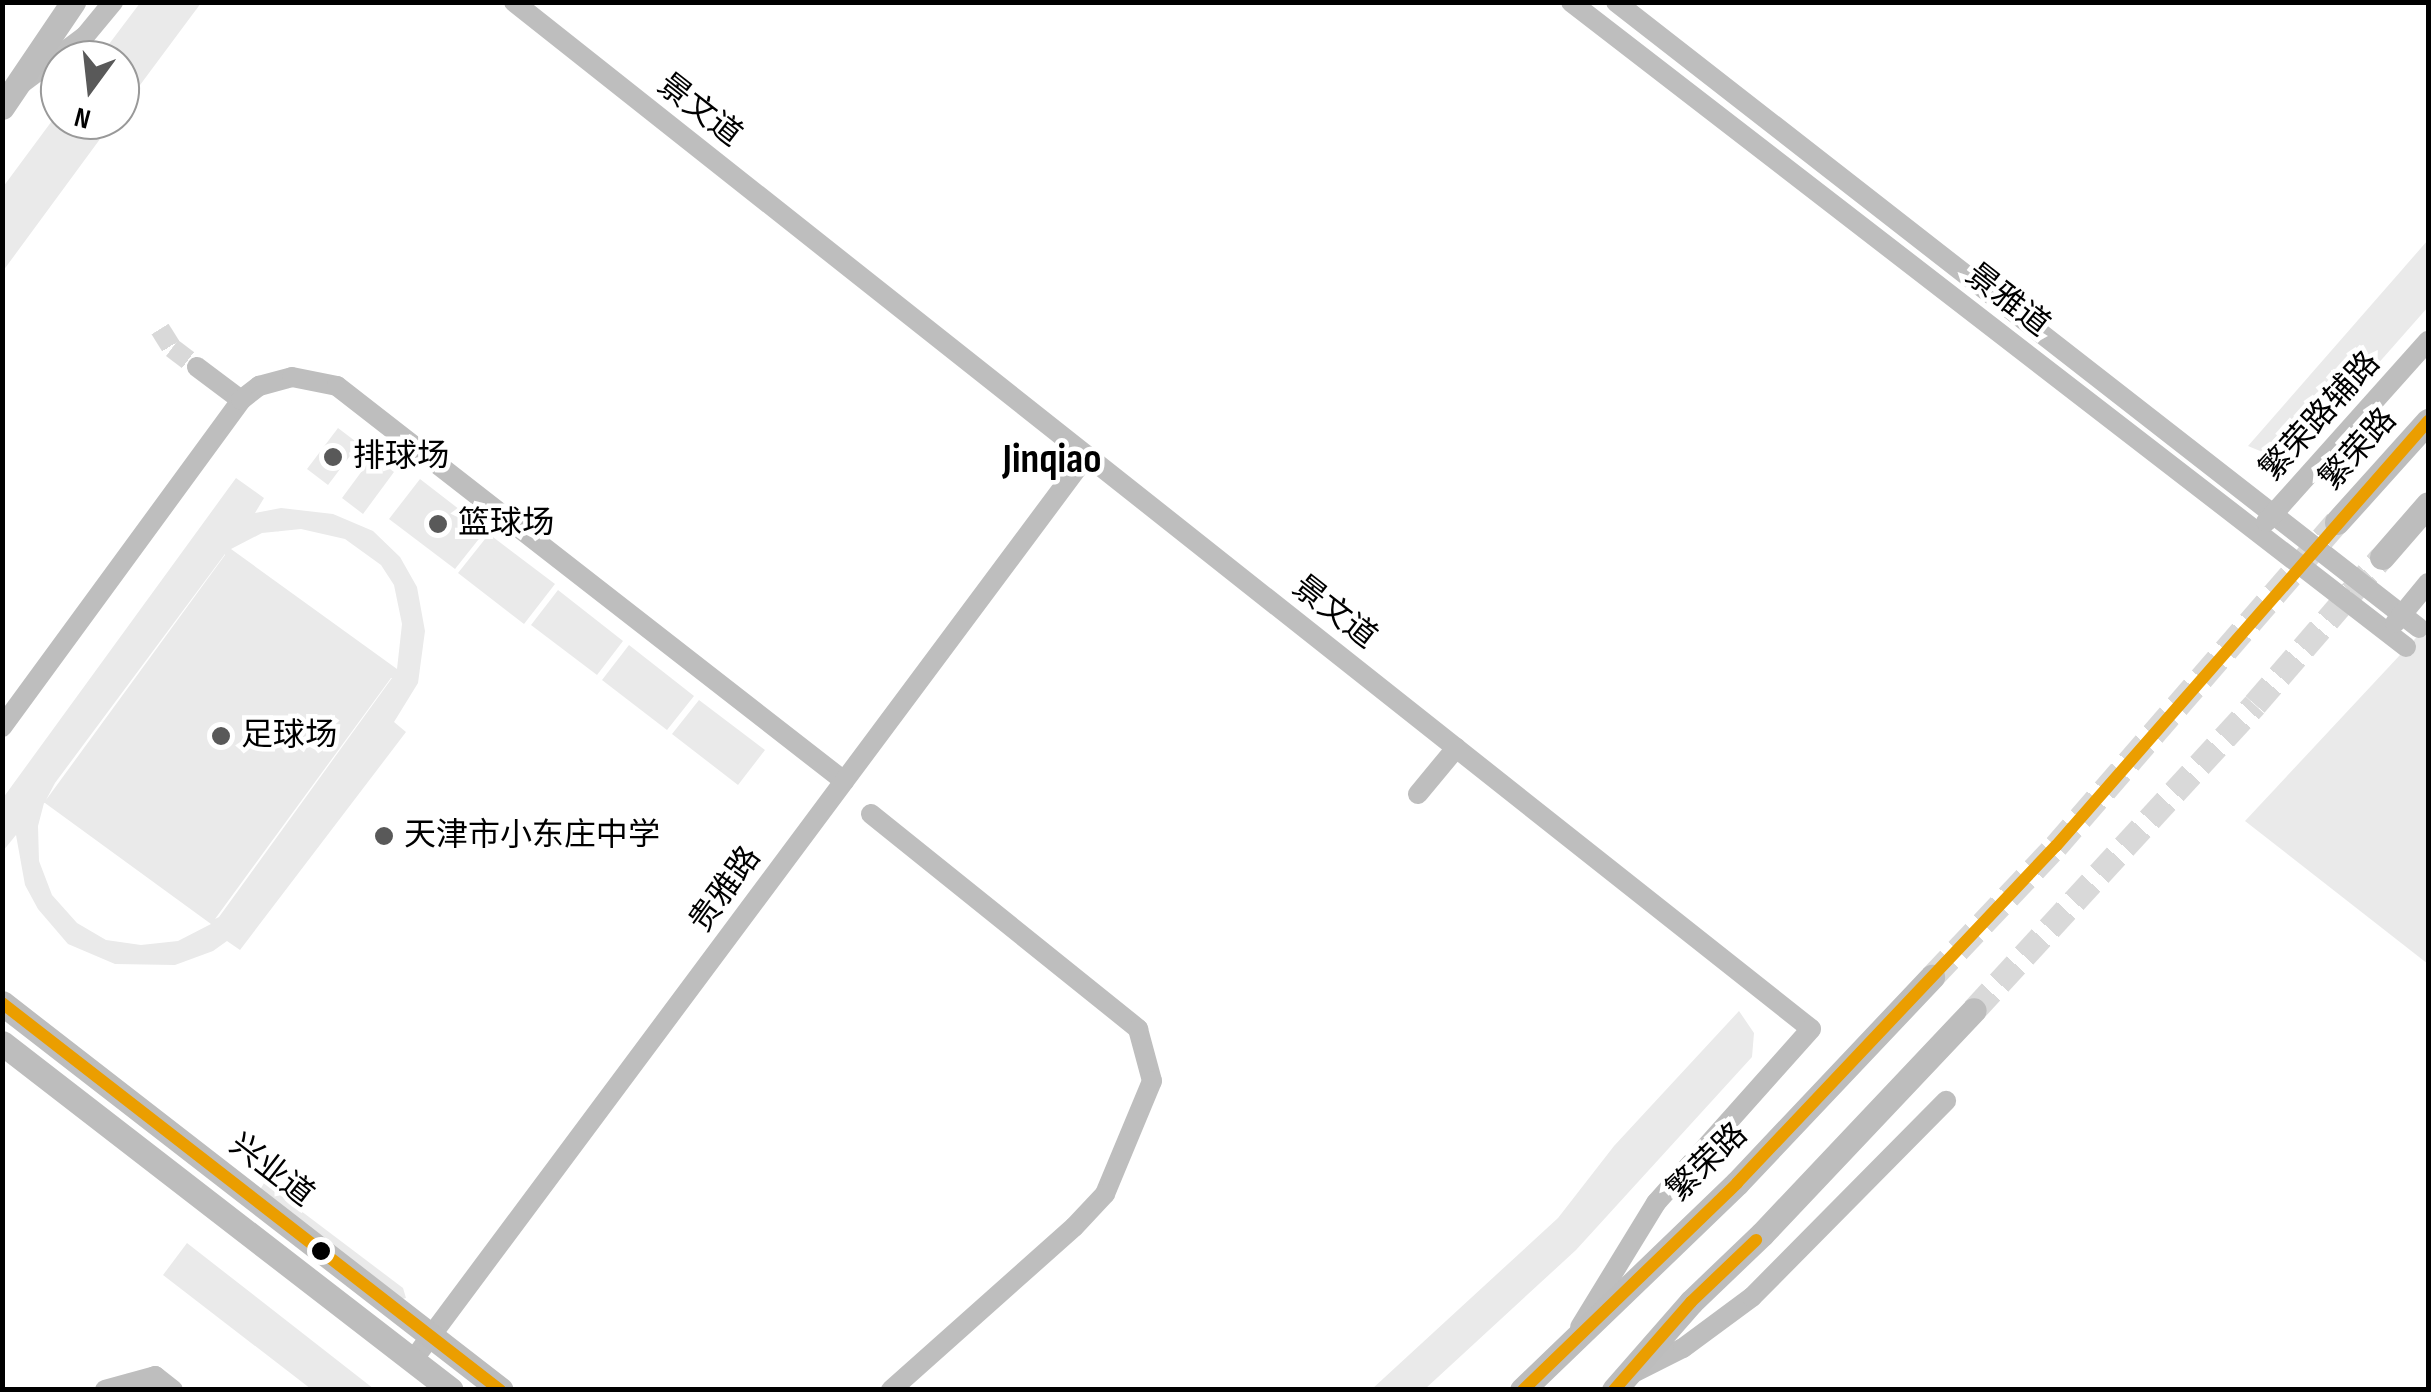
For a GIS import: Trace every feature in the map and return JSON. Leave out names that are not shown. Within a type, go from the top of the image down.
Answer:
[{"type":"main road","points":[[2,107],[73,2]]},
{"type":"main road","name":"繁荣路","points":[[2337,522],[2428,421]]},
{"type":"main road","points":[[2382,557],[2428,504]]},
{"type":"main road","name":"繁荣路","points":[[1522,1390],[1737,1184],[1932,977]]},
{"type":"main road","name":"兴业道","points":[[2,1002],[501,1390]]},
{"type":"main road","points":[[1623,1381],[1691,1302],[1762,1234],[1974,1010]]},
{"type":"main road","name":"兴业道","points":[[2,1043],[451,1390]]},
{"type":"street","points":[[20,85],[75,45],[114,2]]},
{"type":"street","name":"景文道","points":[[514,2],[1811,1029],[1656,1203],[1608,1275],[1574,1337]]},
{"type":"street","name":"景雅道","points":[[1570,2],[2406,647]]},
{"type":"street","name":"景雅道","points":[[1616,2],[2410,621]]},
{"type":"street","name":"繁荣路辅路","points":[[2258,532],[2428,341]]},
{"type":"street","points":[[197,368],[241,400]]},
{"type":"street","points":[[2,727],[241,400],[259,386],[292,377],[337,386],[844,780]]},
{"type":"street","name":"贵雅路","points":[[413,1360],[1087,455]]},
{"type":"street","points":[[2386,632],[2410,621],[2428,583]]},
{"type":"street","points":[[1418,794],[1456,748]]},
{"type":"street","points":[[872,814],[1138,1029],[1152,1081],[1105,1194],[1074,1227],[890,1390]]},
{"type":"street","points":[[1623,1381],[1683,1348],[1752,1297],[1946,1101]]},
{"type":"street","points":[[105,1390],[155,1376],[173,1390]]},
{"type":"shaded area","points":[[140,3],[201,3],[140,85],[140,40],[112,40]]},
{"type":"shaded area","points":[[40,137],[99,140],[3,271],[3,187]]},
{"type":"shaded area","points":[[2428,240],[2428,307],[2301,451],[2277,458],[2248,446]]},
{"type":"shaded area","name":"排球场","points":[[338,428],[359,444],[328,485],[307,469]]},
{"type":"shaded area","name":"排球场","points":[[373,456],[394,472],[363,514],[342,498]]},
{"type":"shaded area","name":"足球场","points":[[236,478],[264,498],[255,513],[281,508],[333,514],[373,531],[400,557],[417,587],[425,631],[418,683],[394,722],[406,732],[240,950],[227,941],[213,951],[175,965],[115,964],[68,944],[38,909],[25,885],[16,835],[3,851],[3,798]],"holes":[[[301,529],[345,539],[381,565],[394,585],[402,624],[397,669],[231,549],[262,533]],[[225,554],[46,800],[55,783]],[[391,678],[219,917],[215,919]],[[45,803],[211,924],[178,941],[141,945],[106,940],[77,923],[52,895],[39,861],[38,826]]]},
{"type":"shaded area","name":"篮球场","points":[[420,479],[486,530],[455,569],[389,519]]},
{"type":"shaded area","name":"篮球场","points":[[489,534],[555,584],[524,624],[458,573]]},
{"type":"shaded area","name":"篮球场","points":[[558,590],[623,641],[597,675],[531,625]]},
{"type":"shaded area","points":[[2428,625],[2428,964],[2245,821]]},
{"type":"shaded area","points":[[629,645],[694,696],[667,730],[602,680]]},
{"type":"shaded area","points":[[699,700],[765,750],[738,785],[672,734]]},
{"type":"shaded area","points":[[1739,1011],[1754,1033],[1752,1057],[1576,1250],[1425,1389],[1372,1389],[1558,1218],[1614,1146]]},
{"type":"shaded area","points":[[264,1183],[403,1288],[406,1298],[402,1299],[260,1190]]},
{"type":"shaded area","points":[[187,1243],[374,1389],[311,1389],[163,1275]]},
{"type":"tunnel","points":[[160,329],[172,348],[197,367]]},
{"type":"tunnel","points":[[1932,977],[2056,846],[2337,522]]},
{"type":"tunnel","points":[[1974,1010],[2255,704],[2382,557]]},
{"type":"transit line","points":[[1523,1390],[1737,1183],[2056,846],[2428,421]]},
{"type":"transit line","points":[[2,1003],[500,1390]]},
{"type":"transit line","points":[[1614,1390],[1691,1302],[1756,1240]]},
{"type":"place","name":"排球场","points":[[333,457]]},
{"type":"place","name":"篮球场","points":[[438,524]]},
{"type":"place","name":"足球场","points":[[221,736]]},
{"type":"place","name":"天津市小东庄中学","points":[[384,836]]},
{"type":"district","name":"Jinqiao","points":[[1052,460]]}]
